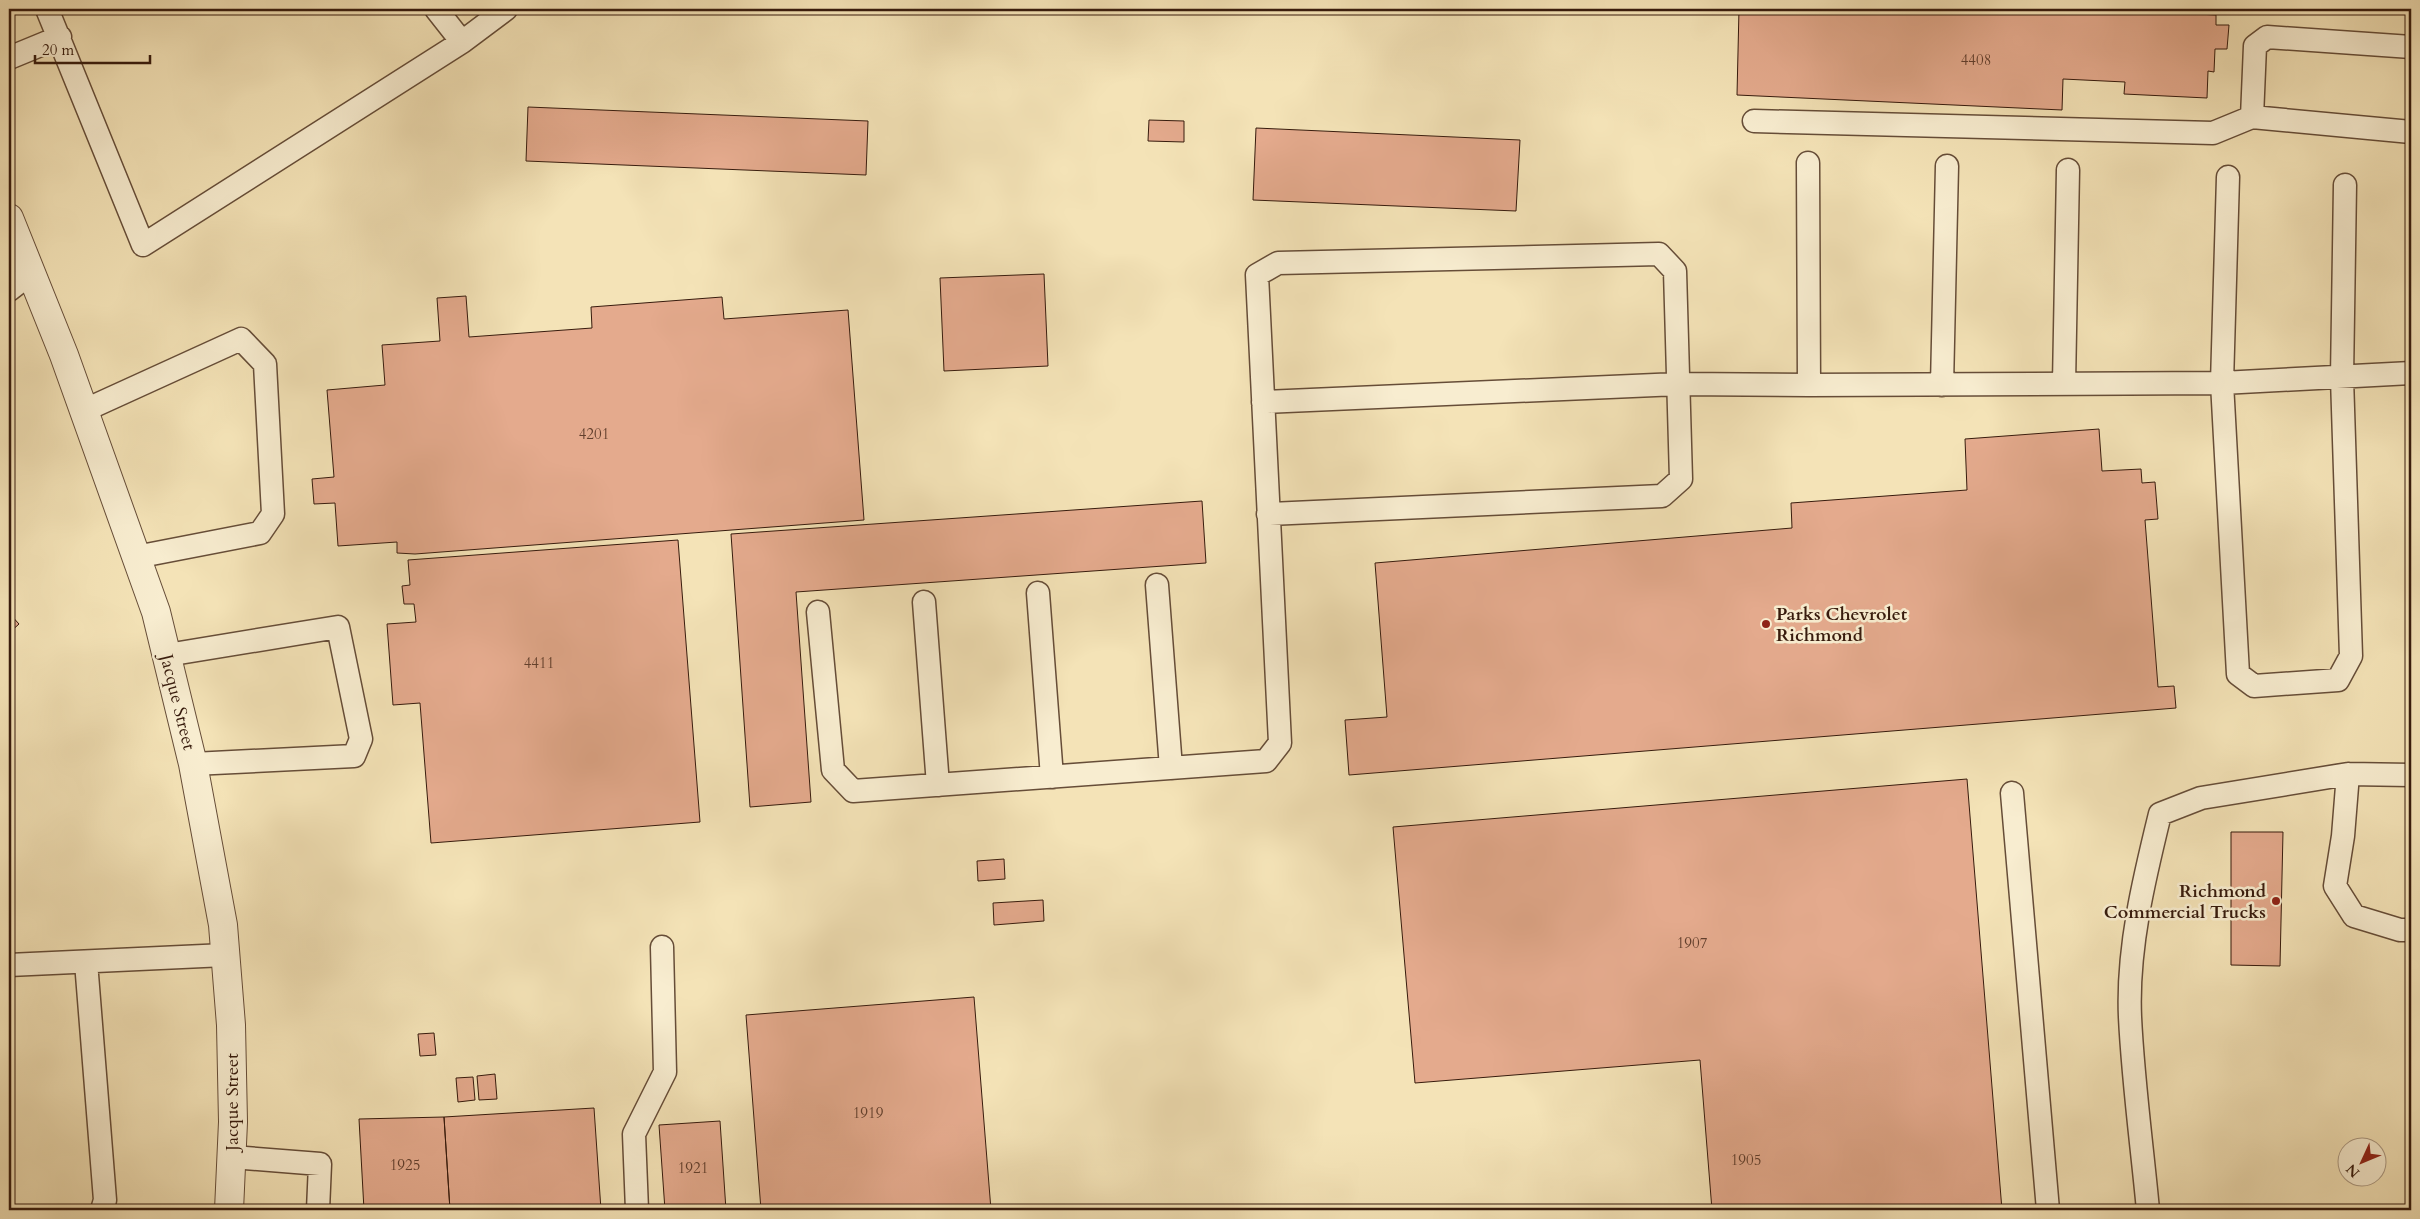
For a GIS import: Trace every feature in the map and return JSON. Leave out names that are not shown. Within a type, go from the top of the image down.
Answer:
[{"type":"street","name":"Jacque Street","points":[[9,218],[84,411],[156,612],[193,764],[223,925],[232,1025],[230,1210]]},
{"type":"lane","points":[[47,9],[143,245],[462,42],[506,9]]},
{"type":"lane","points":[[436,9],[462,42]]},
{"type":"lane","points":[[9,58],[60,37]]},
{"type":"lane","points":[[2252,118],[2254,46],[2267,37],[2411,47]]},
{"type":"lane","points":[[1754,122],[2213,133],[2252,118],[2411,132]]},
{"type":"lane","points":[[1808,162],[1809,386]]},
{"type":"lane","points":[[1942,385],[1947,166]]},
{"type":"lane","points":[[2064,384],[2068,170]]},
{"type":"lane","points":[[2228,177],[2222,383],[2238,674],[2254,686],[2338,680],[2352,656],[2342,378],[2345,185]]},
{"type":"lane","points":[[818,612],[833,770],[853,791],[1266,761],[1280,743],[1268,514],[1257,275],[1278,263],[1659,254],[1675,271],[1680,479],[1662,496],[1268,514]]},
{"type":"lane","points":[[9,290],[31,273]]},
{"type":"lane","points":[[84,411],[241,339],[265,364],[273,514],[260,533],[136,556]]},
{"type":"lane","points":[[1263,402],[1678,384],[1809,386],[2222,383],[2411,373]]},
{"type":"lane","points":[[1158,585],[1171,768]]},
{"type":"lane","points":[[1038,593],[1052,777]]},
{"type":"lane","points":[[924,602],[938,785]]},
{"type":"lane","points":[[167,656],[338,627],[361,739],[354,756],[193,764]]},
{"type":"lane","points":[[2348,774],[2343,836],[2334,886],[2354,916],[2400,930],[2411,930]]},
{"type":"lane","points":[[2148,1210],[2130,1016],[2133,954],[2148,864],[2160,814],[2201,798],[2348,774],[2411,774]]},
{"type":"lane","points":[[2012,793],[2048,1210]]},
{"type":"lane","points":[[637,1210],[634,1134],[665,1072],[662,947]]},
{"type":"lane","points":[[9,965],[225,955]]},
{"type":"lane","points":[[86,962],[105,1200],[102,1210]]},
{"type":"lane","points":[[232,1157],[320,1164],[318,1210]]},
{"type":"building","points":[[1739,9],[2197,9],[2197,14],[2216,15],[2216,25],[2229,25],[2227,49],[2215,49],[2214,72],[2208,71],[2207,98],[2124,94],[2125,82],[2063,79],[2062,110],[1737,95]]},
{"type":"building","points":[[528,107],[868,121],[866,175],[526,161]]},
{"type":"building","points":[[1149,120],[1184,121],[1184,142],[1148,141]]},
{"type":"building","points":[[1256,128],[1520,140],[1516,211],[1253,200]]},
{"type":"building","points":[[1044,274],[1048,366],[944,371],[940,278]]},
{"type":"building","points":[[466,296],[469,337],[592,328],[591,307],[722,297],[724,319],[848,310],[864,520],[415,554],[397,553],[397,542],[338,546],[335,503],[314,504],[312,479],[334,477],[327,390],[385,385],[382,345],[440,341],[437,298]]},
{"type":"building","name":"Parks Chevrolet Richmond","points":[[2099,429],[2102,471],[2141,469],[2142,483],[2155,482],[2158,519],[2145,520],[2158,687],[2174,686],[2176,708],[1349,775],[1345,720],[1387,717],[1375,563],[1792,528],[1791,503],[1967,490],[1965,439]]},
{"type":"building","points":[[1202,501],[1206,563],[796,592],[811,802],[750,807],[731,534]]},
{"type":"building","points":[[678,540],[700,822],[431,843],[420,703],[393,705],[387,624],[416,622],[414,604],[404,604],[402,586],[410,585],[408,560]]},
{"type":"building","points":[[9,613],[19,624],[9,633]]},
{"type":"building","points":[[1967,779],[2002,1210],[1712,1210],[1700,1060],[1415,1083],[1393,827]]},
{"type":"building","points":[[2231,832],[2283,832],[2280,966],[2231,965]]},
{"type":"building","points":[[1004,859],[1005,879],[978,881],[977,861]]},
{"type":"building","points":[[1043,900],[1044,921],[994,925],[993,903]]},
{"type":"building","points":[[974,997],[991,1210],[761,1210],[746,1015]]},
{"type":"building","points":[[434,1033],[436,1055],[420,1056],[418,1034]]},
{"type":"building","points":[[495,1074],[497,1099],[479,1100],[477,1076]]},
{"type":"building","points":[[473,1077],[475,1100],[458,1102],[456,1078]]},
{"type":"building","points":[[594,1108],[601,1210],[450,1210],[444,1117]]},
{"type":"building","points":[[444,1117],[450,1210],[364,1210],[359,1119]]},
{"type":"building","points":[[720,1121],[726,1210],[665,1210],[659,1125]]},
{"type":"place","name":"Parks Chevrolet Richmond","points":[[1766,624]]},
{"type":"place","name":"Richmond Commercial Trucks","points":[[2276,901]]}]
